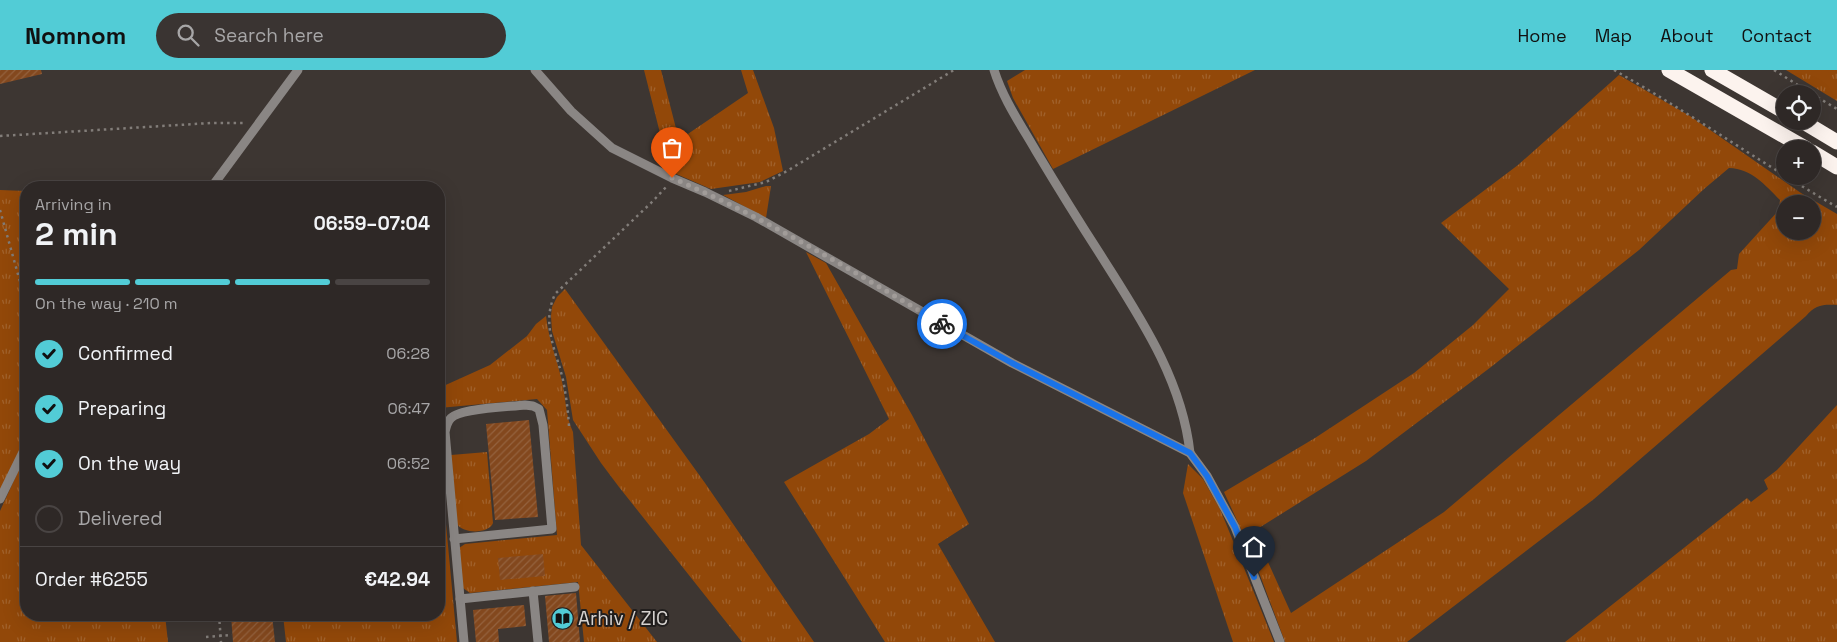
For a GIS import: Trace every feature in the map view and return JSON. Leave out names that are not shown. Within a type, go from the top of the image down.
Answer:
[{"type":"highway","points":[[1669,70],[1791,140]]},
{"type":"highway","points":[[1712,70],[1776,107]]},
{"type":"highway","points":[[1817,130],[1837,142]]},
{"type":"highway","points":[[1821,157],[1837,167]]},
{"type":"street","points":[[216,181],[298,70]]},
{"type":"street","points":[[535,70],[571,111],[612,148],[756,217],[1012,363],[1190,453],[1207,476],[1235,527],[1280,642]]},
{"type":"street","points":[[994,70],[1009,105],[1067,203],[1132,304],[1162,358],[1176,389],[1185,420],[1190,453]]},
{"type":"street","points":[[454,539],[552,529],[543,425],[539,409],[525,405],[467,411],[452,417],[447,424],[445,432],[454,539],[464,642]]},
{"type":"street","points":[[0,499],[20,458]]},
{"type":"street","points":[[460,599],[574,587]]},
{"type":"street","points":[[533,591],[538,642]]},
{"type":"path","points":[[705,192],[737,190],[766,182],[954,70]]},
{"type":"path","points":[[1614,70],[1664,99],[1782,175],[1837,207]]},
{"type":"path","points":[[1774,70],[1798,85]]},
{"type":"path","points":[[1821,99],[1837,108]]},
{"type":"path","points":[[0,136],[211,123],[258,123]]},
{"type":"path","points":[[569,426],[565,387],[551,339],[548,318],[550,306],[555,294],[651,204],[672,178]]},
{"type":"path","points":[[0,210],[20,282]]},
{"type":"path","points":[[219,621],[221,642]]},
{"type":"path","points":[[206,637],[232,635]]},
{"type":"green space","points":[[644,70],[661,70],[679,140],[748,93],[741,70],[753,70],[774,128],[783,171],[760,182],[711,189],[674,173],[661,137]]},
{"type":"green space","points":[[1025,70],[1255,70],[1053,169],[1013,98],[1007,81]]},
{"type":"green space","points":[[1786,70],[1837,70],[1837,101],[1821,91],[1821,85],[1811,85]]},
{"type":"green space","points":[[1619,75],[1690,116],[1776,176],[1776,185],[1789,185],[1804,195],[1776,196],[1758,179],[1745,171],[1729,168],[1639,250],[1491,367],[1366,461],[1254,531],[1291,613],[1444,512],[1731,270],[1737,269],[1739,254],[1776,213],[1776,240],[1821,240],[1821,205],[1837,214],[1837,305],[1816,307],[1594,499],[1407,642],[1285,642],[1251,551],[1224,492],[1315,438],[1414,373],[1473,325],[1509,289],[1441,223],[1518,165]]},
{"type":"green space","points":[[771,186],[766,218],[723,195],[746,192]]},
{"type":"green space","points":[[0,190],[20,191],[20,451],[0,491]]},
{"type":"green space","points":[[806,252],[826,263],[912,415],[969,524],[938,544],[995,642],[885,642],[784,482],[869,434],[889,419]]},
{"type":"green space","points":[[565,289],[705,483],[814,642],[742,642],[601,463],[573,420],[566,377],[552,331],[552,307],[557,297]]},
{"type":"green space","points":[[546,316],[573,432],[581,545],[657,642],[584,642],[578,582],[470,593],[463,588],[459,548],[465,544],[557,535],[547,410],[537,399],[445,407],[445,385],[490,365],[527,336],[536,324]]},
{"type":"green space","points":[[1837,405],[1837,642],[1565,642],[1747,498],[1751,502],[1768,489],[1764,480],[1777,470]]},
{"type":"green space","points":[[487,452],[493,523],[491,527],[481,531],[465,530],[457,524],[451,455]]},
{"type":"green space","points":[[1188,464],[1203,479],[1220,509],[1274,642],[1233,642],[1183,493]]},
{"type":"green space","points":[[20,467],[20,621],[166,621],[168,642],[0,642],[0,511]]},
{"type":"green space","points":[[445,513],[457,642],[286,642],[284,621],[445,621]]},
{"type":"building","points":[[0,70],[41,70],[42,74],[0,84]]},
{"type":"building","points":[[529,420],[538,517],[495,520],[486,424]]},
{"type":"building","points":[[543,554],[545,576],[500,580],[498,558]]},
{"type":"building","name":"Arhiv / ZIC","points":[[576,593],[580,642],[549,642],[545,596]]},
{"type":"building","points":[[524,605],[526,626],[498,629],[499,642],[476,642],[473,610]]},
{"type":"building","points":[[231,621],[273,621],[275,642],[233,642]]},
{"type":"way so far","points":[[672,178],[756,217],[942,324]]},
{"type":"place","name":"Arhiv / ZIC","points":[[562,618]]},
{"type":"route","points":[[942,324],[1012,363],[1128,422],[1172,442],[1190,453],[1207,476],[1235,527],[1254,577]]}]
